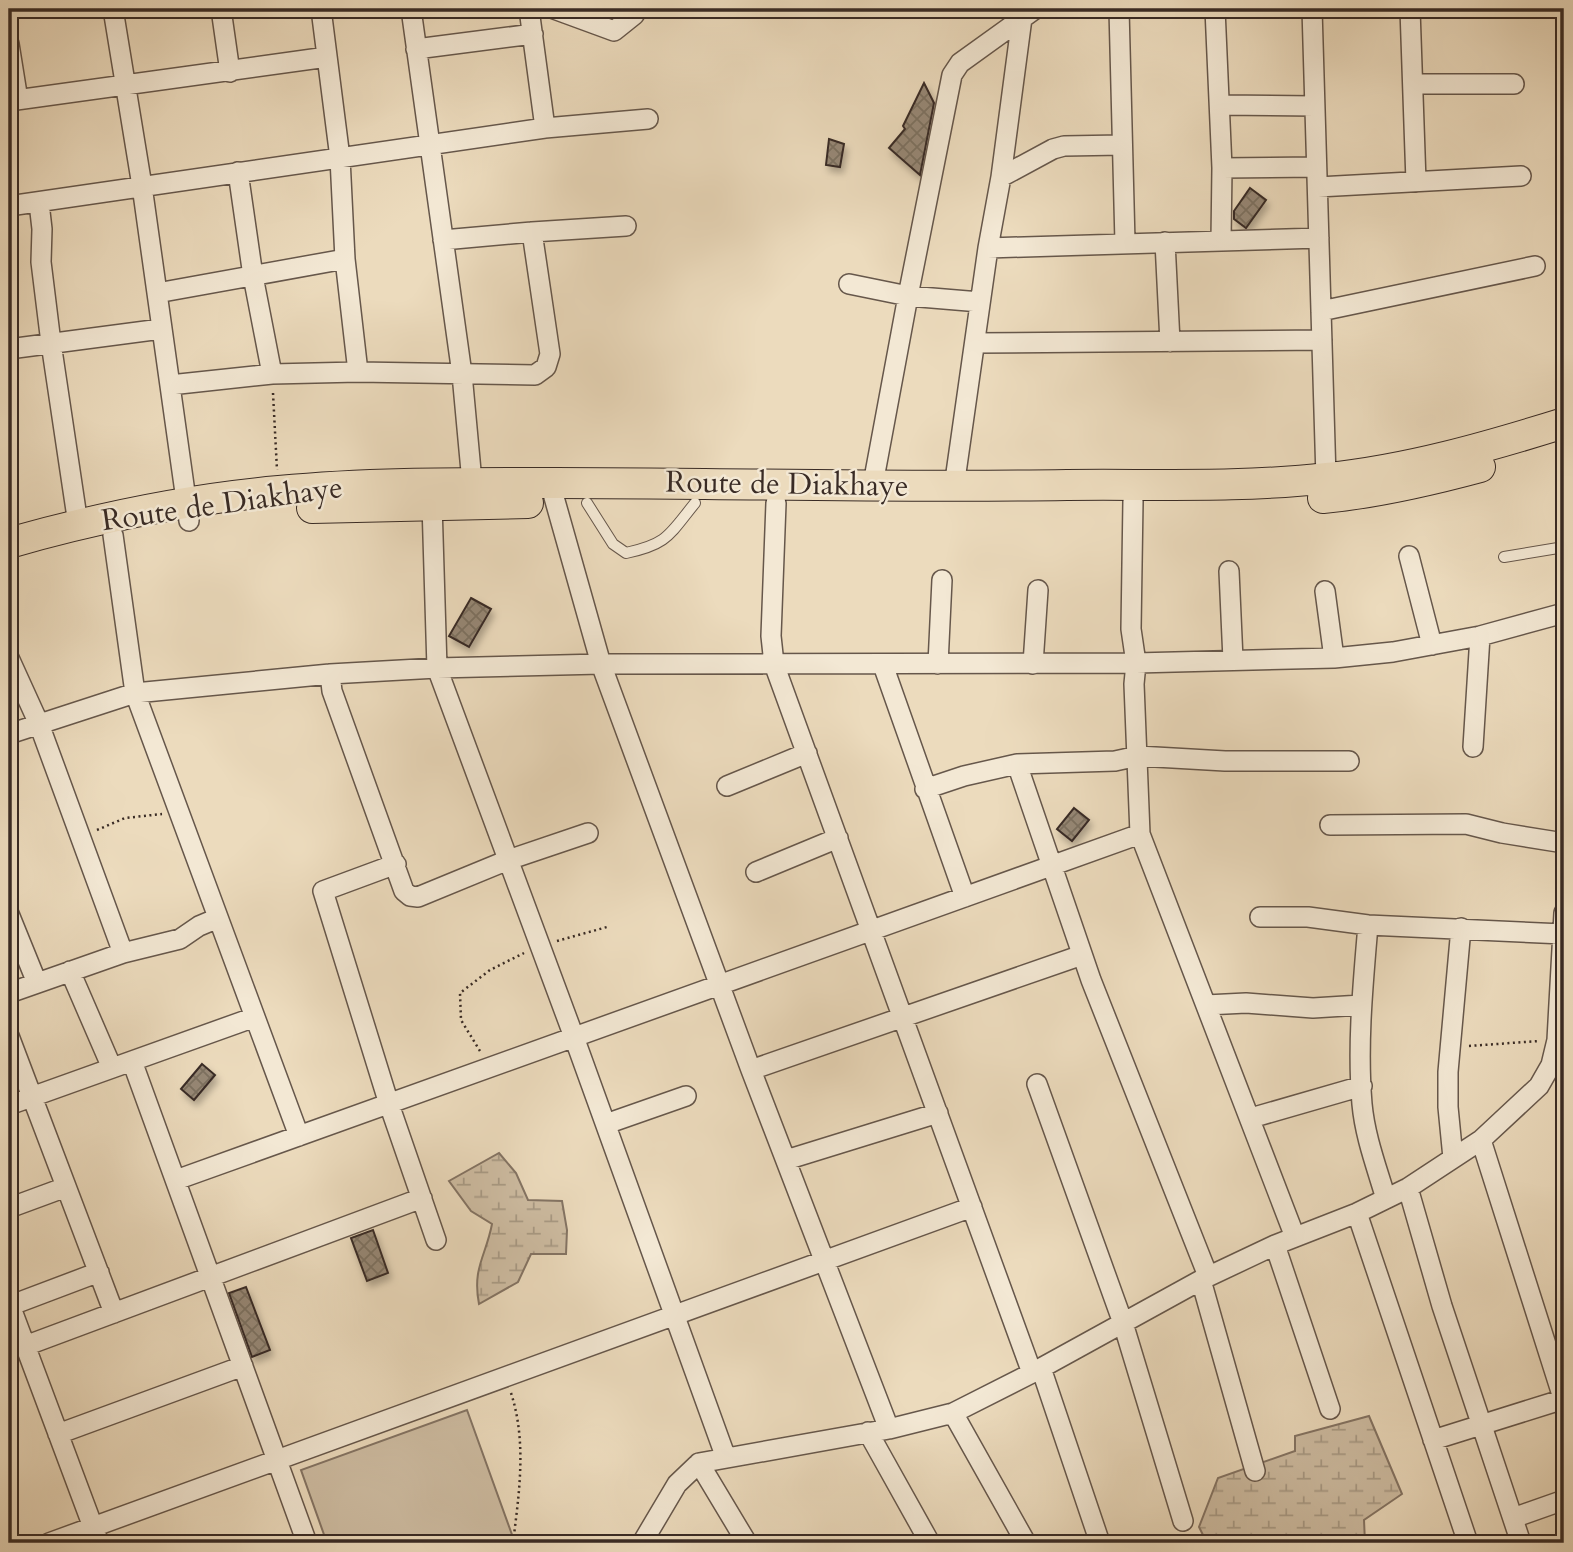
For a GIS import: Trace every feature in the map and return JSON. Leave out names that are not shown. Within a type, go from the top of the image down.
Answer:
[{"type":"main road","name":"Route de Diakhaye","points":[[9,542],[78,524],[188,512],[432,504],[552,493],[873,484],[954,487],[1255,482],[1326,478],[1390,468],[1466,451],[1564,423]]},
{"type":"main road","name":"Route de Diakhaye","points":[[9,561],[113,535],[188,512],[278,491],[370,484],[472,482],[552,493],[587,503],[1284,500],[1370,493],[1435,480],[1564,443]]},
{"type":"street","points":[[113,9],[142,186],[188,512]]},
{"type":"street","points":[[221,9],[230,72]]},
{"type":"street","points":[[321,9],[340,158],[345,259],[358,373]]},
{"type":"street","points":[[411,9],[462,374],[472,482]]},
{"type":"street","points":[[529,9],[545,128]]},
{"type":"street","points":[[554,9],[614,31],[638,9]]},
{"type":"street","points":[[1119,9],[1125,243]]},
{"type":"street","points":[[1215,9],[1222,169],[1221,240]]},
{"type":"street","points":[[1312,9],[1326,478]]},
{"type":"street","points":[[1410,9],[1416,182]]},
{"type":"street","points":[[954,487],[1024,12]]},
{"type":"street","points":[[873,484],[952,75],[960,64],[1024,12]]},
{"type":"street","points":[[416,49],[533,34]]},
{"type":"street","points":[[9,44],[13,101],[327,57]]},
{"type":"street","points":[[1414,84],[1514,84]]},
{"type":"street","points":[[1220,105],[1314,106]]},
{"type":"street","points":[[9,206],[545,128],[648,119]]},
{"type":"street","points":[[1001,177],[1053,149],[1064,146],[1122,145]]},
{"type":"street","points":[[1222,169],[1416,182],[1521,176]]},
{"type":"street","points":[[237,172],[272,374]]},
{"type":"street","points":[[39,203],[43,229],[41,262],[78,524]]},
{"type":"street","points":[[443,240],[626,226]]},
{"type":"street","points":[[170,385],[272,374],[535,375],[546,367],[550,355],[532,232]]},
{"type":"street","points":[[988,247],[1319,238]]},
{"type":"street","points":[[1165,242],[1170,342]]},
{"type":"street","points":[[157,293],[345,259]]},
{"type":"street","points":[[1321,311],[1535,266]]},
{"type":"street","points":[[849,284],[908,296],[980,302]]},
{"type":"street","points":[[9,349],[161,329]]},
{"type":"street","points":[[975,343],[1322,340]]},
{"type":"street","points":[[552,493],[601,664],[751,1070],[888,1429]]},
{"type":"street","points":[[1133,501],[1131,629],[1136,663],[1134,684],[1140,834],[1296,1237]]},
{"type":"street","points":[[776,503],[771,636],[774,664],[972,1207],[1037,1371],[1100,1543]]},
{"type":"street","points":[[432,504],[437,668],[575,1037],[726,1458]]},
{"type":"street","points":[[113,535],[135,693],[299,1136]]},
{"type":"street","points":[[1409,556],[1432,645]]},
{"type":"street","points":[[1229,571],[1233,660]]},
{"type":"street","points":[[938,664],[942,580]]},
{"type":"street","points":[[1033,664],[1038,590]]},
{"type":"street","points":[[1325,591],[1334,658]]},
{"type":"street","points":[[9,734],[135,693],[330,674],[601,664],[1033,664],[1334,658],[1393,652],[1480,636],[1564,613]]},
{"type":"street","points":[[1474,747],[1480,636]]},
{"type":"street","points":[[9,658],[39,724],[123,953]]},
{"type":"street","points":[[883,665],[965,897]]},
{"type":"street","points":[[330,674],[332,691],[404,891],[410,896],[418,897],[508,860],[588,833]]},
{"type":"street","points":[[727,786],[807,753]]},
{"type":"street","points":[[925,789],[964,775],[1017,764],[1115,761],[1138,756],[1225,761],[1349,761]]},
{"type":"street","points":[[1017,764],[1082,955],[1205,1278],[1255,1471]]},
{"type":"street","points":[[1330,825],[1466,824],[1564,843]]},
{"type":"street","points":[[176,1181],[1140,834]]},
{"type":"street","points":[[756,872],[838,838]]},
{"type":"street","points":[[396,864],[323,891],[389,1104],[436,1240]]},
{"type":"street","points":[[645,1541],[677,1483],[699,1463],[888,1429],[953,1413],[1037,1371],[1205,1278],[1275,1245],[1357,1213],[1408,1188],[1481,1140],[1558,1068],[1564,913]]},
{"type":"street","points":[[9,914],[17,956],[37,983]]},
{"type":"street","points":[[1259,917],[1308,917],[1368,925],[1563,934]]},
{"type":"street","points":[[9,993],[123,953],[180,939],[199,926],[218,918]]},
{"type":"street","points":[[1368,925],[1361,1005],[1362,1104],[1367,1136],[1386,1199]]},
{"type":"street","points":[[1453,1158],[1448,1072],[1461,928]]},
{"type":"street","points":[[751,1070],[1082,955]]},
{"type":"street","points":[[70,971],[111,1068]]},
{"type":"street","points":[[1206,1005],[1361,1005]]},
{"type":"street","points":[[9,1105],[255,1017]]},
{"type":"street","points":[[9,1036],[114,1313]]},
{"type":"street","points":[[132,1061],[307,1543]]},
{"type":"street","points":[[1037,1084],[1123,1323],[1183,1521]]},
{"type":"street","points":[[1251,1118],[1362,1086]]},
{"type":"street","points":[[606,1124],[686,1096]]},
{"type":"street","points":[[786,1160],[938,1113]]},
{"type":"street","points":[[1433,1440],[1564,1400],[1481,1140]]},
{"type":"street","points":[[9,1208],[66,1187]]},
{"type":"street","points":[[1408,1188],[1442,1306],[1521,1543]]},
{"type":"street","points":[[25,1346],[422,1198]]},
{"type":"street","points":[[49,1543],[96,1535],[277,1460],[972,1207]]},
{"type":"street","points":[[1357,1213],[1468,1543]]},
{"type":"street","points":[[1275,1245],[1330,1409]]},
{"type":"street","points":[[96,1535],[9,1306],[99,1272]]},
{"type":"street","points":[[58,1434],[243,1366]]},
{"type":"street","points":[[953,1413],[1026,1543]]},
{"type":"street","points":[[868,1432],[930,1543]]},
{"type":"street","points":[[699,1463],[747,1543]]},
{"type":"street","points":[[1513,1518],[1564,1500]]},
{"type":"lane","points":[[587,503],[613,544],[625,553],[665,541],[695,503]]},
{"type":"lane","points":[[1504,557],[1564,547]]},
{"type":"path","points":[[272,374],[278,491]]},
{"type":"path","points":[[81,836],[125,818],[179,811]]},
{"type":"path","points":[[486,1069],[482,1056],[461,1020],[460,993],[490,970],[540,945],[607,927]]},
{"type":"path","points":[[1452,1047],[1561,1039]]},
{"type":"path","points":[[505,1377],[516,1409],[521,1474],[513,1543]]},
{"type":"green space","points":[[499,1153],[516,1173],[528,1200],[562,1201],[567,1230],[566,1254],[531,1254],[518,1282],[479,1304],[478,1271],[492,1224],[471,1211],[449,1181]]},
{"type":"green space","points":[[467,1410],[515,1543],[327,1543],[301,1470]]},
{"type":"green space","points":[[1369,1416],[1402,1494],[1364,1520],[1365,1543],[1207,1543],[1199,1527],[1218,1478],[1295,1451],[1295,1436]]},
{"type":"building","points":[[924,83],[934,103],[920,175],[889,148],[905,129],[903,126]]},
{"type":"building","points":[[829,139],[844,144],[840,167],[826,165]]},
{"type":"building","points":[[1250,188],[1266,200],[1246,228],[1234,219],[1234,211]]},
{"type":"building","points":[[471,598],[491,609],[469,647],[449,636]]},
{"type":"building","points":[[1074,808],[1089,820],[1072,841],[1057,829]]},
{"type":"building","points":[[202,1064],[215,1075],[194,1100],[181,1089]]},
{"type":"building","points":[[373,1230],[388,1273],[367,1281],[351,1238]]},
{"type":"building","points":[[246,1287],[270,1350],[252,1357],[229,1293]]}]
